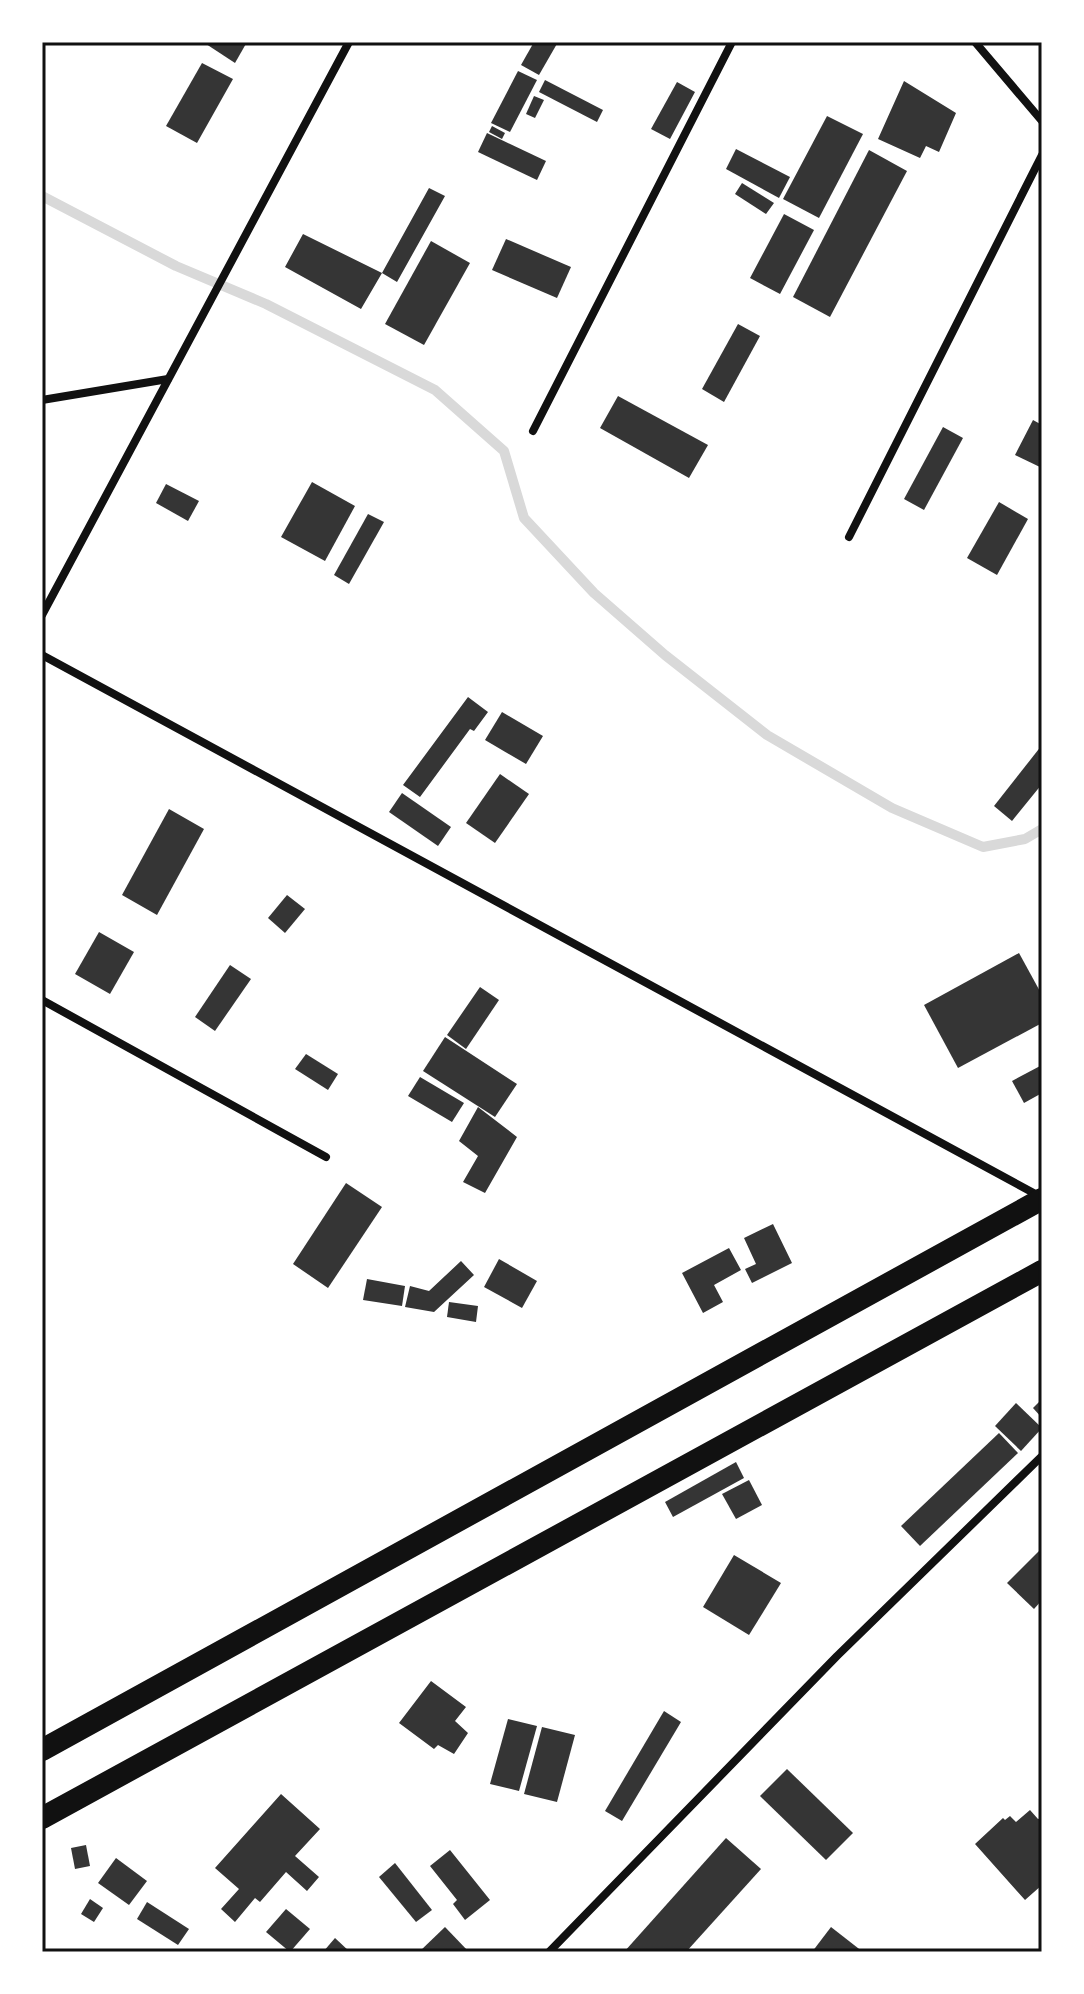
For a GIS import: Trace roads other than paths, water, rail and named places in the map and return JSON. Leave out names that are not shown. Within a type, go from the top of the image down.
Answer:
[{"type":"highway","points":[[42,1750],[1042,1198]]},
{"type":"highway","points":[[42,1818],[1042,1271]]},
{"type":"street","points":[[42,615],[349,42]]},
{"type":"street","points":[[533,431],[732,42]]},
{"type":"street","points":[[975,42],[1042,121]]},
{"type":"street","points":[[849,537],[1042,155]]},
{"type":"street","points":[[42,400],[168,379]]},
{"type":"street","points":[[42,655],[1042,1198]]},
{"type":"street","points":[[42,1000],[326,1157]]},
{"type":"street","points":[[549,1952],[837,1656],[1042,1456]]},
{"type":"waterway","points":[[42,196],[176,266],[266,304],[435,390],[504,451],[524,518],[594,593],[665,655],[767,735],[892,808],[983,847],[1025,839],[1042,829]]}]
